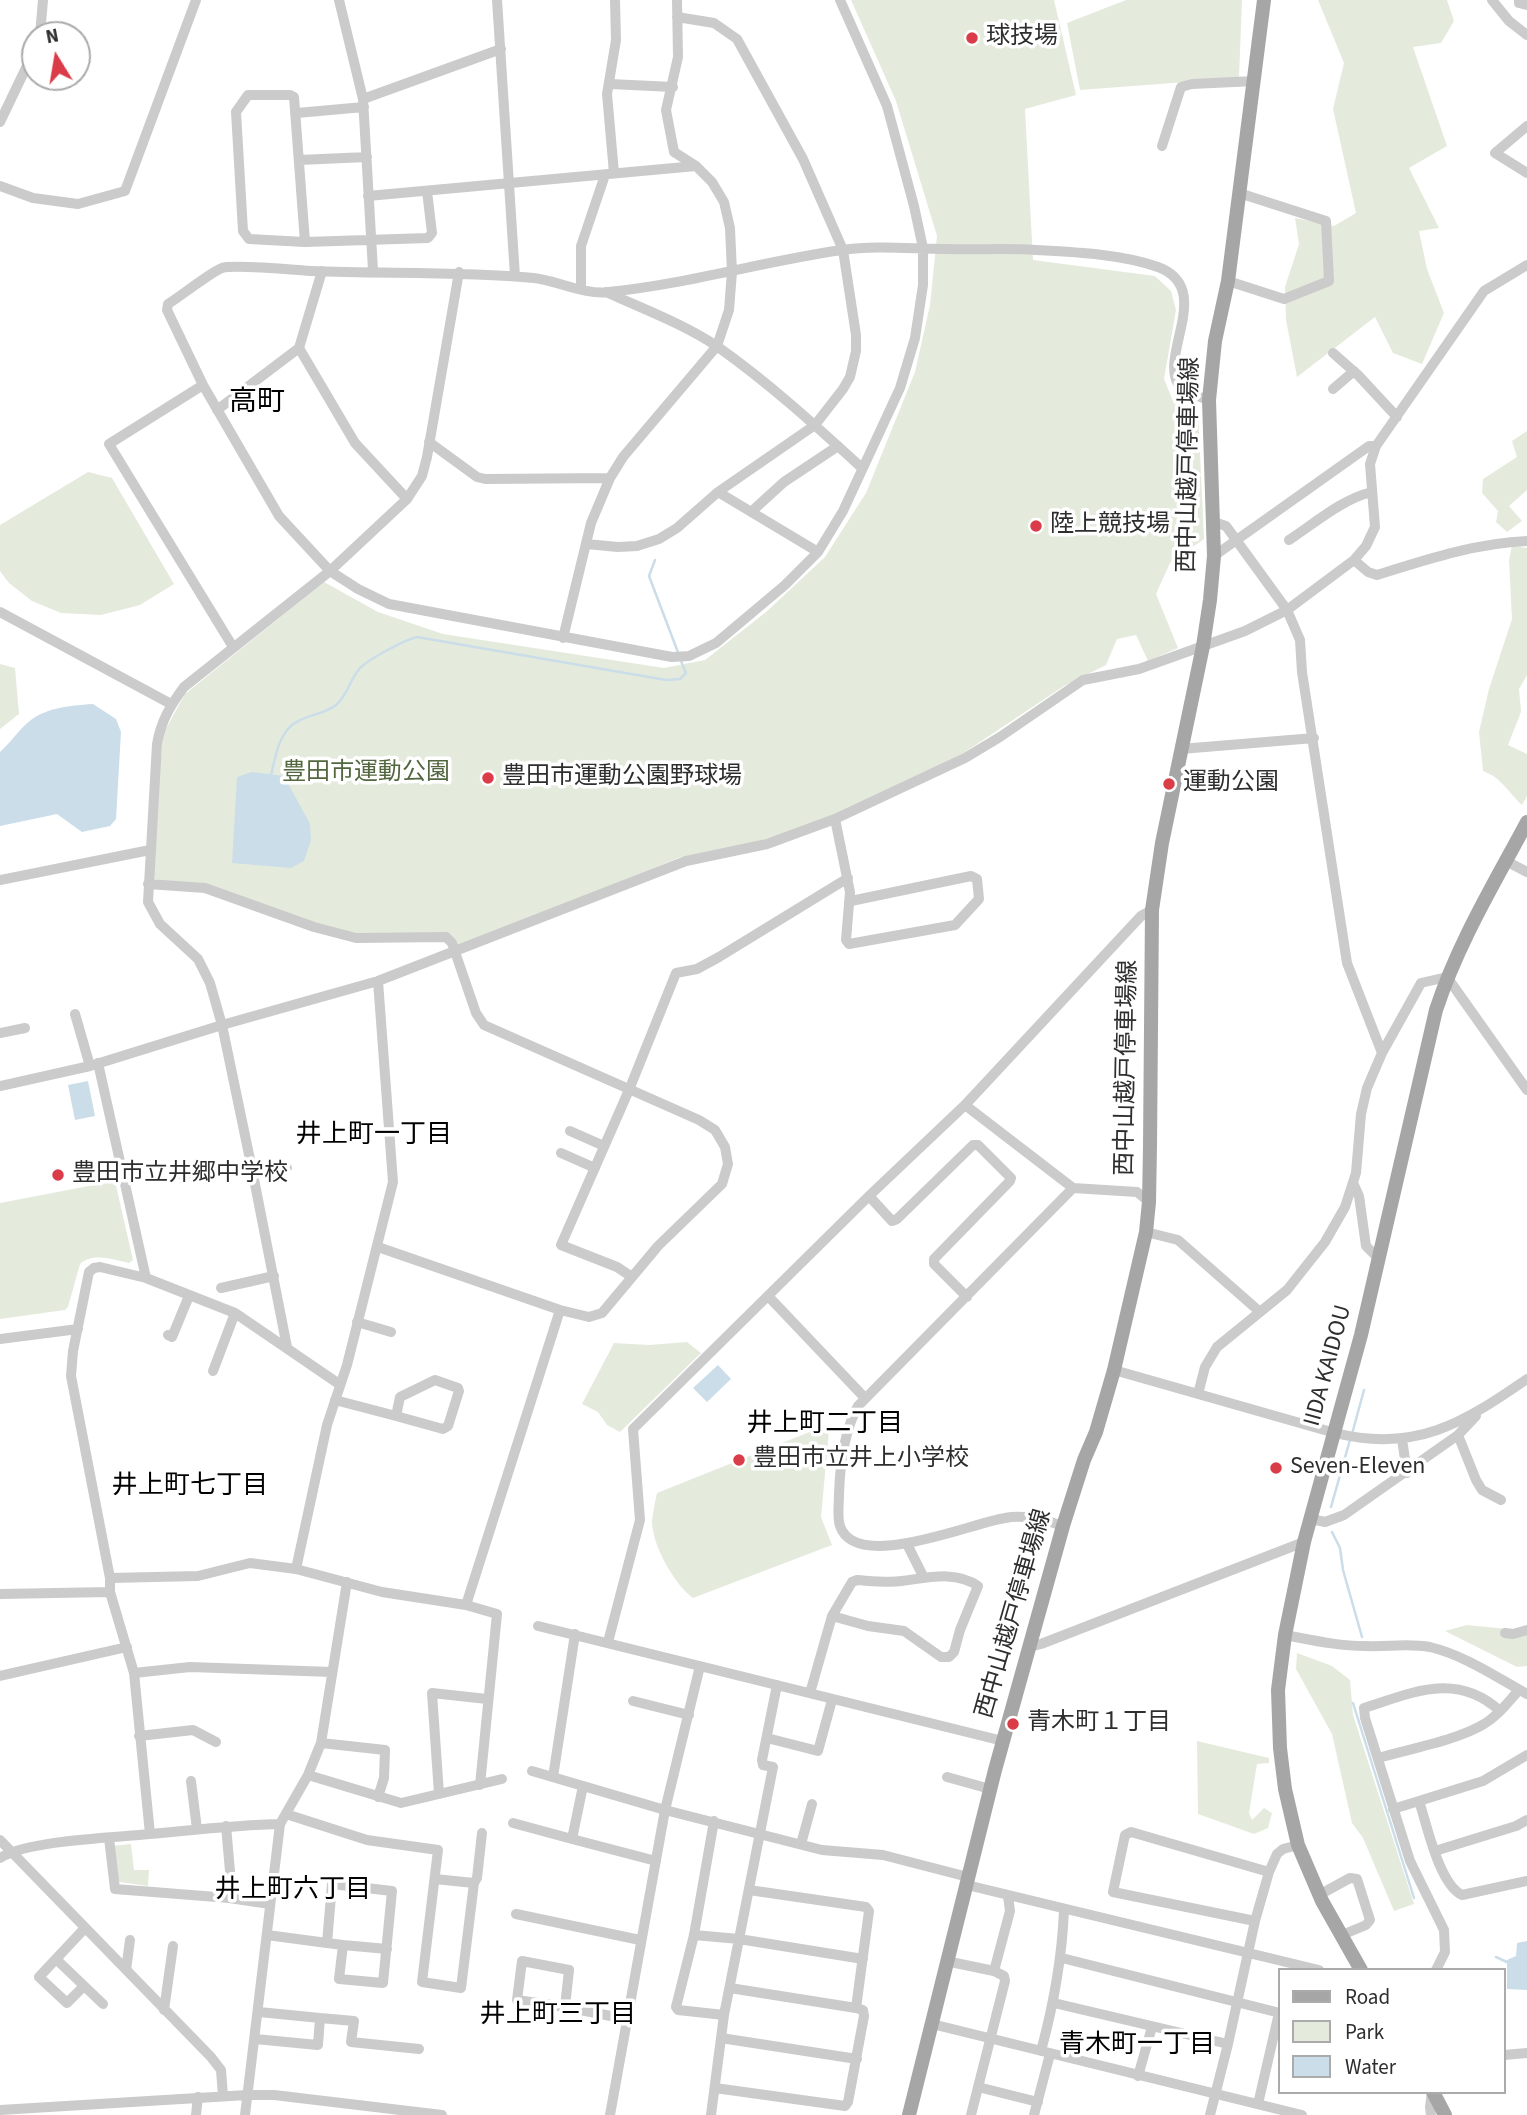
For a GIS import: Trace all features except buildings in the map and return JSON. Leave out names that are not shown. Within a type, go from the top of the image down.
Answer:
[{"type":"main road","name":"西中山越戸停車場線","points":[[909,2115],[990,1788],[1063,1526],[1096,1432],[1114,1370],[1146,1232],[1149,1202],[1152,910],[1162,843],[1203,646],[1214,556],[1209,400],[1215,341],[1228,281],[1265,0]]},
{"type":"main road","name":"IIDA KAIDOU","points":[[1361,1968],[1319,1895],[1298,1845],[1285,1789],[1278,1690],[1285,1635],[1304,1542],[1379,1259],[1427,1044],[1447,977],[1473,920],[1527,822]]},
{"type":"main road","points":[[1434,2094],[1445,2115]]},
{"type":"street","points":[[43,0],[43,21]]},
{"type":"street","points":[[0,186],[33,198],[78,204],[125,191],[196,0]]},
{"type":"street","points":[[339,0],[363,103],[373,270]]},
{"type":"street","points":[[497,0],[515,276]]},
{"type":"street","points":[[581,289],[581,246],[609,174],[607,102],[616,40],[615,0]]},
{"type":"street","points":[[563,638],[591,523],[610,478],[623,457],[716,346],[729,310],[732,272],[730,228],[724,202],[712,182],[696,166],[677,154],[671,144],[666,110],[678,57],[677,0]]},
{"type":"street","points":[[840,0],[887,106],[923,248],[923,285],[915,338],[900,388],[843,511],[818,552],[785,585],[716,643],[688,656],[659,656],[388,604],[330,571],[279,516],[203,385],[167,310],[168,304],[223,267],[459,272],[543,279],[581,289],[606,292],[732,272],[843,250],[923,248],[1076,252],[1163,269],[1180,285],[1185,308],[1174,363],[1175,375],[1178,384],[1185,391],[1209,400]]},
{"type":"street","points":[[1492,0],[1509,21],[1527,35]]},
{"type":"street","points":[[1519,0],[1519,3],[1527,5]]},
{"type":"street","points":[[586,544],[626,547],[659,539],[677,527],[718,492],[815,425],[844,389],[850,377],[856,351],[843,250],[803,159],[741,45],[732,34],[714,23],[677,17]]},
{"type":"street","points":[[297,113],[363,103],[501,49]]},
{"type":"street","points":[[0,121],[21,78]]},
{"type":"street","points":[[1162,146],[1181,87],[1192,84],[1255,81]]},
{"type":"street","points":[[610,84],[673,87]]},
{"type":"street","points":[[305,242],[294,97],[248,95],[236,112],[243,231],[251,240],[305,242],[371,241],[431,236],[428,191]]},
{"type":"street","points":[[1527,126],[1495,153],[1527,173]]},
{"type":"street","points":[[299,160],[367,157]]},
{"type":"street","points":[[368,196],[696,166]]},
{"type":"street","points":[[1228,281],[1284,299],[1329,281],[1326,221],[1239,193]]},
{"type":"street","points":[[0,1086],[94,1065],[378,981],[686,861],[767,844],[835,820],[965,758],[1083,680],[1139,670],[1245,631],[1287,610],[1354,560],[1366,546],[1375,527],[1370,464],[1376,446],[1484,291],[1527,265]]},
{"type":"street","points":[[217,410],[299,348],[322,271]]},
{"type":"street","points":[[287,1347],[222,1025],[205,970],[191,951],[160,924],[148,902],[157,744],[161,724],[184,687],[330,571],[407,499],[422,476],[459,272]]},
{"type":"street","points":[[606,292],[716,346],[815,425],[862,468]]},
{"type":"street","points":[[299,348],[355,443],[407,499]]},
{"type":"street","points":[[1333,353],[1397,416]]},
{"type":"street","points":[[1333,388],[1354,371]]},
{"type":"street","points":[[203,385],[109,444],[233,647]]},
{"type":"street","points":[[429,442],[477,477],[485,479],[610,478]]},
{"type":"street","points":[[751,512],[784,482],[838,446]]},
{"type":"street","points":[[1214,556],[1369,446],[1376,446]]},
{"type":"street","points":[[718,492],[818,552]]},
{"type":"street","points":[[1289,540],[1333,510],[1372,492]]},
{"type":"street","points":[[1214,522],[1226,526],[1287,610],[1300,639],[1302,672],[1347,963],[1382,1054]]},
{"type":"street","points":[[1354,560],[1368,572],[1377,575],[1429,559],[1508,542],[1527,541]]},
{"type":"street","points":[[0,612],[171,704]]},
{"type":"street","points":[[1181,749],[1314,738]]},
{"type":"street","points":[[835,820],[848,878],[850,901],[846,940],[849,944],[955,925],[979,900],[977,879],[971,876],[850,901]]},
{"type":"street","points":[[0,880],[150,850]]},
{"type":"street","points":[[1506,861],[1527,872]]},
{"type":"street","points":[[632,1277],[617,1267],[561,1245],[629,1090],[676,973],[697,969],[719,957],[848,878]]},
{"type":"street","points":[[148,884],[205,888],[314,928],[356,938],[446,937],[452,943],[476,1013],[484,1025],[699,1120],[715,1130],[723,1141],[728,1159],[722,1184],[659,1246],[611,1304],[596,1315],[589,1317],[560,1310],[378,1247]]},
{"type":"street","points":[[608,1642],[640,1520],[633,1429],[965,1105],[1141,916],[1152,910]]},
{"type":"street","points":[[1198,1394],[1205,1367],[1217,1347],[1287,1290],[1304,1272],[1345,1206],[1354,1185],[1367,1088],[1382,1054],[1421,983],[1447,977],[1527,1090]]},
{"type":"street","points":[[296,1569],[327,1425],[378,1247],[393,1182],[378,981]]},
{"type":"street","points":[[75,1014],[94,1065],[146,1278]]},
{"type":"street","points":[[0,1033],[25,1028]]},
{"type":"street","points":[[965,1105],[1073,1188],[1137,1192],[1149,1202]]},
{"type":"street","points":[[570,1131],[604,1146]]},
{"type":"street","points":[[869,1196],[891,1221],[897,1219],[973,1145],[978,1144],[1011,1178],[934,1259],[934,1264],[967,1297]]},
{"type":"street","points":[[561,1153],[595,1168]]},
{"type":"street","points":[[174,1174],[287,1168]]},
{"type":"street","points":[[1354,1185],[1359,1196],[1366,1246],[1379,1259]]},
{"type":"street","points":[[1063,1526],[1045,1519],[1009,1517],[973,1524],[907,1544],[866,1547],[855,1543],[840,1526],[839,1485],[850,1420],[864,1397],[967,1297],[1073,1188]]},
{"type":"street","points":[[1146,1232],[1178,1240],[1260,1312]]},
{"type":"street","points":[[150,1834],[134,1673],[110,1592],[110,1578],[71,1376],[89,1272],[94,1268],[146,1278],[235,1313],[339,1384]]},
{"type":"street","points":[[221,1288],[274,1276]]},
{"type":"street","points":[[168,1335],[172,1337],[189,1296]]},
{"type":"street","points":[[769,1297],[864,1397]]},
{"type":"street","points":[[466,1605],[560,1310]]},
{"type":"street","points":[[213,1371],[235,1313]]},
{"type":"street","points":[[357,1322],[391,1332]]},
{"type":"street","points":[[0,1339],[78,1329]]},
{"type":"street","points":[[1114,1370],[1335,1433],[1352,1437],[1402,1439],[1449,1427],[1484,1408],[1527,1379]]},
{"type":"street","points":[[334,1400],[443,1429],[448,1426],[458,1388],[435,1380],[400,1398],[396,1416]]},
{"type":"street","points":[[1311,1519],[1325,1521],[1345,1515],[1458,1435],[1484,1408]]},
{"type":"street","points":[[1458,1435],[1482,1490],[1501,1500]]},
{"type":"street","points":[[1402,1439],[1406,1472]]},
{"type":"street","points":[[1029,1647],[1304,1542]]},
{"type":"street","points":[[907,1544],[923,1576]]},
{"type":"street","points":[[110,1578],[198,1576],[244,1563],[296,1569],[382,1592],[466,1605],[497,1614],[480,1785]]},
{"type":"street","points":[[810,1693],[832,1616],[852,1582],[903,1581],[935,1576],[971,1581],[978,1586],[954,1652],[949,1657],[941,1657],[904,1631],[868,1626],[832,1616]]},
{"type":"street","points":[[245,2115],[280,1824],[308,1775],[321,1743],[347,1582]]},
{"type":"street","points":[[0,1594],[110,1592]]},
{"type":"street","points":[[538,1626],[1003,1741]]},
{"type":"street","points":[[1506,1633],[1527,1630]]},
{"type":"street","points":[[553,1777],[575,1634]]},
{"type":"street","points":[[1285,1635],[1333,1644],[1409,1644],[1429,1647],[1449,1652],[1523,1692],[1483,1725],[1465,1733],[1378,1758]]},
{"type":"street","points":[[0,1676],[127,1647]]},
{"type":"street","points":[[610,2115],[665,1810],[700,1666]]},
{"type":"street","points":[[134,1673],[190,1667],[332,1672]]},
{"type":"street","points":[[711,2115],[724,2015],[773,1767],[763,1765],[762,1760],[777,1685]]},
{"type":"street","points":[[1437,1968],[1446,1952],[1444,1930],[1410,1861],[1364,1718],[1364,1708],[1421,1690],[1449,1688],[1480,1697],[1500,1711]]},
{"type":"street","points":[[439,1794],[432,1693],[487,1699]]},
{"type":"street","points":[[767,1738],[818,1751],[832,1700]]},
{"type":"street","points":[[633,1701],[689,1715]]},
{"type":"street","points":[[139,1736],[193,1730],[216,1742]]},
{"type":"street","points":[[321,1743],[385,1750],[384,1778],[378,1797]]},
{"type":"street","points":[[1393,1809],[1483,1781],[1527,1755]]},
{"type":"street","points":[[532,1771],[665,1810],[822,1850],[883,1855],[1007,1896],[1311,1968]]},
{"type":"street","points":[[308,1775],[401,1803],[502,1779]]},
{"type":"street","points":[[947,1777],[990,1788]]},
{"type":"street","points":[[191,1781],[197,1829]]},
{"type":"street","points":[[572,1839],[583,1786]]},
{"type":"street","points":[[1419,1801],[1435,1851],[1453,1891],[1462,1895],[1527,1881]]},
{"type":"street","points":[[801,1844],[812,1804]]},
{"type":"street","points":[[286,1814],[367,1840],[438,1850],[422,1982],[461,1988],[482,1833]]},
{"type":"street","points":[[1435,1851],[1516,1826],[1527,1820]]},
{"type":"street","points":[[714,1821],[694,1936],[677,2007],[678,2010],[724,2015]]},
{"type":"street","points":[[513,1823],[656,1861]]},
{"type":"street","points":[[5,1855],[59,1843],[226,1826],[280,1824]]},
{"type":"street","points":[[226,1826],[230,1871],[229,1898]]},
{"type":"street","points":[[1255,1921],[1113,1892],[1125,1835],[1131,1832],[1269,1872]]},
{"type":"street","points":[[108,1838],[116,1889],[270,1904]]},
{"type":"street","points":[[0,1840],[5,1855],[85,1928],[221,2070],[223,2096]]},
{"type":"street","points":[[1210,2115],[1269,1872],[1277,1854],[1283,1849],[1298,1845]]},
{"type":"street","points":[[1319,1895],[1350,1878],[1357,1879],[1370,1920],[1366,1925],[1342,1935]]},
{"type":"street","points":[[435,1879],[474,1883]]},
{"type":"street","points":[[327,1943],[332,1884],[391,1891],[383,1983],[339,1979],[343,1945]]},
{"type":"street","points":[[749,1890],[866,1907],[869,1911],[856,2007]]},
{"type":"street","points":[[994,1971],[1010,1911],[1007,1896]]},
{"type":"street","points":[[1034,2115],[1062,1958],[1064,1910]]},
{"type":"street","points":[[516,1914],[640,1940]]},
{"type":"street","points":[[84,1986],[67,2003],[38,1977],[85,1928]]},
{"type":"street","points":[[267,1935],[387,1950]]},
{"type":"street","points":[[694,1936],[739,1939],[863,1959]]},
{"type":"street","points":[[126,1970],[130,1940]]},
{"type":"street","points":[[164,2010],[173,1946]]},
{"type":"street","points":[[1062,1958],[1278,2013]]},
{"type":"street","points":[[56,1959],[103,2004]]},
{"type":"street","points":[[565,2007],[569,1970],[522,1961],[517,2000],[626,2019]]},
{"type":"street","points":[[946,1961],[994,1971],[1004,1976],[1005,1981],[971,2115]]},
{"type":"street","points":[[715,2088],[845,2106],[848,2102],[863,2016],[863,2010],[856,2007],[730,1989]]},
{"type":"street","points":[[1054,2003],[1228,2044]]},
{"type":"street","points":[[259,2012],[354,2021],[351,2042],[419,2049]]},
{"type":"street","points":[[1258,2104],[1278,2017]]},
{"type":"street","points":[[255,2039],[318,2045],[320,2018]]},
{"type":"street","points":[[932,2024],[1301,2115]]},
{"type":"street","points":[[1138,2076],[1152,2027]]},
{"type":"street","points":[[721,2038],[856,2059]]},
{"type":"street","points":[[1506,2054],[1527,2053]]},
{"type":"street","points":[[978,2087],[1038,2102]]},
{"type":"street","points":[[1431,2115],[1433,2094]]},
{"type":"street","points":[[0,2110],[39,2111],[223,2096],[274,2095],[442,2115]]},
{"type":"street","points":[[196,2115],[198,2098]]},
{"type":"green space","name":"豊田市運動公園","points":[[851,0],[1054,0],[1076,95],[1025,109],[1033,260],[1155,276],[1171,291],[1176,310],[1164,379],[1173,401],[1198,410],[1204,539],[1170,563],[1156,594],[1178,648],[1148,661],[1136,635],[1117,639],[1106,665],[1064,686],[962,754],[830,819],[756,842],[681,857],[459,947],[451,936],[349,934],[210,892],[151,878],[163,734],[185,694],[324,582],[378,612],[443,634],[664,668],[705,660],[766,612],[825,557],[866,493],[915,372],[930,305],[937,236],[896,101]]},
{"type":"green space","points":[[1126,0],[1242,0],[1239,78],[1080,90],[1067,23]]},
{"type":"green space","points":[[1318,0],[1447,0],[1454,21],[1441,43],[1413,47],[1447,146],[1409,168],[1439,228],[1419,231],[1427,269],[1444,313],[1422,364],[1393,353],[1375,317],[1297,377],[1286,320],[1285,287],[1299,244],[1295,218],[1334,226],[1356,213],[1333,109],[1344,63]]},
{"type":"green space","points":[[1527,431],[1527,490],[1509,506],[1522,521],[1507,532],[1496,522],[1498,511],[1482,493],[1483,479],[1517,457],[1512,441]]},
{"type":"green space","points":[[88,472],[112,478],[174,584],[140,605],[101,615],[61,613],[32,601],[9,583],[0,571],[0,525]]},
{"type":"green space","points":[[1512,546],[1527,548],[1527,675],[1519,689],[1521,712],[1508,745],[1527,754],[1527,796],[1522,805],[1500,781],[1483,771],[1479,732],[1489,689],[1512,619],[1509,560]]},
{"type":"green space","points":[[0,664],[15,668],[19,714],[0,729]]},
{"type":"green space","points":[[115,1181],[133,1260],[129,1263],[104,1258],[85,1260],[80,1264],[65,1310],[0,1319],[0,1203]]},
{"type":"green space","points":[[687,1342],[701,1353],[620,1432],[607,1425],[598,1412],[582,1404],[614,1343],[649,1345]]},
{"type":"green space","points":[[822,1427],[829,1430],[821,1517],[832,1545],[693,1598],[672,1574],[656,1541],[652,1521],[657,1493]]},
{"type":"green space","points":[[1467,1625],[1527,1631],[1527,1666],[1517,1667],[1445,1631]]},
{"type":"green space","points":[[1297,1653],[1332,1666],[1350,1680],[1353,1715],[1414,1904],[1394,1911],[1363,1838],[1352,1823],[1332,1734],[1296,1669]]},
{"type":"green space","points":[[1197,1741],[1269,1758],[1269,1763],[1257,1764],[1249,1813],[1252,1820],[1264,1808],[1272,1813],[1268,1828],[1254,1834],[1198,1814]]},
{"type":"green space","points":[[131,1844],[134,1870],[149,1870],[148,1886],[119,1882],[112,1846]]},
{"type":"water","points":[[93,704],[116,719],[121,732],[116,819],[110,826],[82,832],[57,814],[0,826],[0,752],[24,726],[39,715],[56,709]]},
{"type":"water","points":[[252,772],[284,776],[310,824],[311,840],[304,861],[291,868],[232,863],[237,777]]},
{"type":"water","points":[[88,1081],[95,1116],[75,1120],[68,1085]]},
{"type":"water","points":[[718,1365],[731,1379],[707,1402],[693,1388]]},
{"type":"water","points":[[1527,1941],[1527,1990],[1507,1989],[1507,1960],[1516,1956],[1517,1943]]},
{"type":"waterway","points":[[655,560],[649,576],[679,655]]},
{"type":"waterway","points":[[271,775],[279,745],[293,724],[336,705],[364,664],[417,637],[666,680],[680,679],[686,673],[681,661]]},
{"type":"waterway","points":[[1352,1434],[1364,1390]]},
{"type":"waterway","points":[[1331,1507],[1350,1440]]},
{"type":"waterway","points":[[1332,1532],[1340,1548],[1343,1570],[1362,1637]]},
{"type":"waterway","points":[[1353,1703],[1414,1898]]},
{"type":"waterway","points":[[1496,1957],[1509,1963]]},
{"type":"place","name":"球技場","points":[[972,38]]},
{"type":"place","name":"陸上競技場","points":[[1036,526]]},
{"type":"place","name":"豊田市運動公園野球場","points":[[488,778]]},
{"type":"place","name":"運動公園","points":[[1169,784]]},
{"type":"place","name":"豊田市立井郷中学校","points":[[58,1175]]},
{"type":"place","name":"豊田市立井上小学校","points":[[739,1460]]},
{"type":"place","name":"Seven-Eleven","points":[[1276,1468]]},
{"type":"place","name":"青木町１丁目","points":[[1013,1724]]},
{"type":"district","name":"高町","points":[[257,404]]},
{"type":"district","name":"井上町一丁目","points":[[374,1136]]},
{"type":"district","name":"井上町二丁目","points":[[825,1425]]},
{"type":"district","name":"井上町七丁目","points":[[190,1487]]},
{"type":"district","name":"井上町六丁目","points":[[293,1891]]},
{"type":"district","name":"井上町三丁目","points":[[558,2016]]},
{"type":"district","name":"青木町一丁目","points":[[1137,2046]]}]
